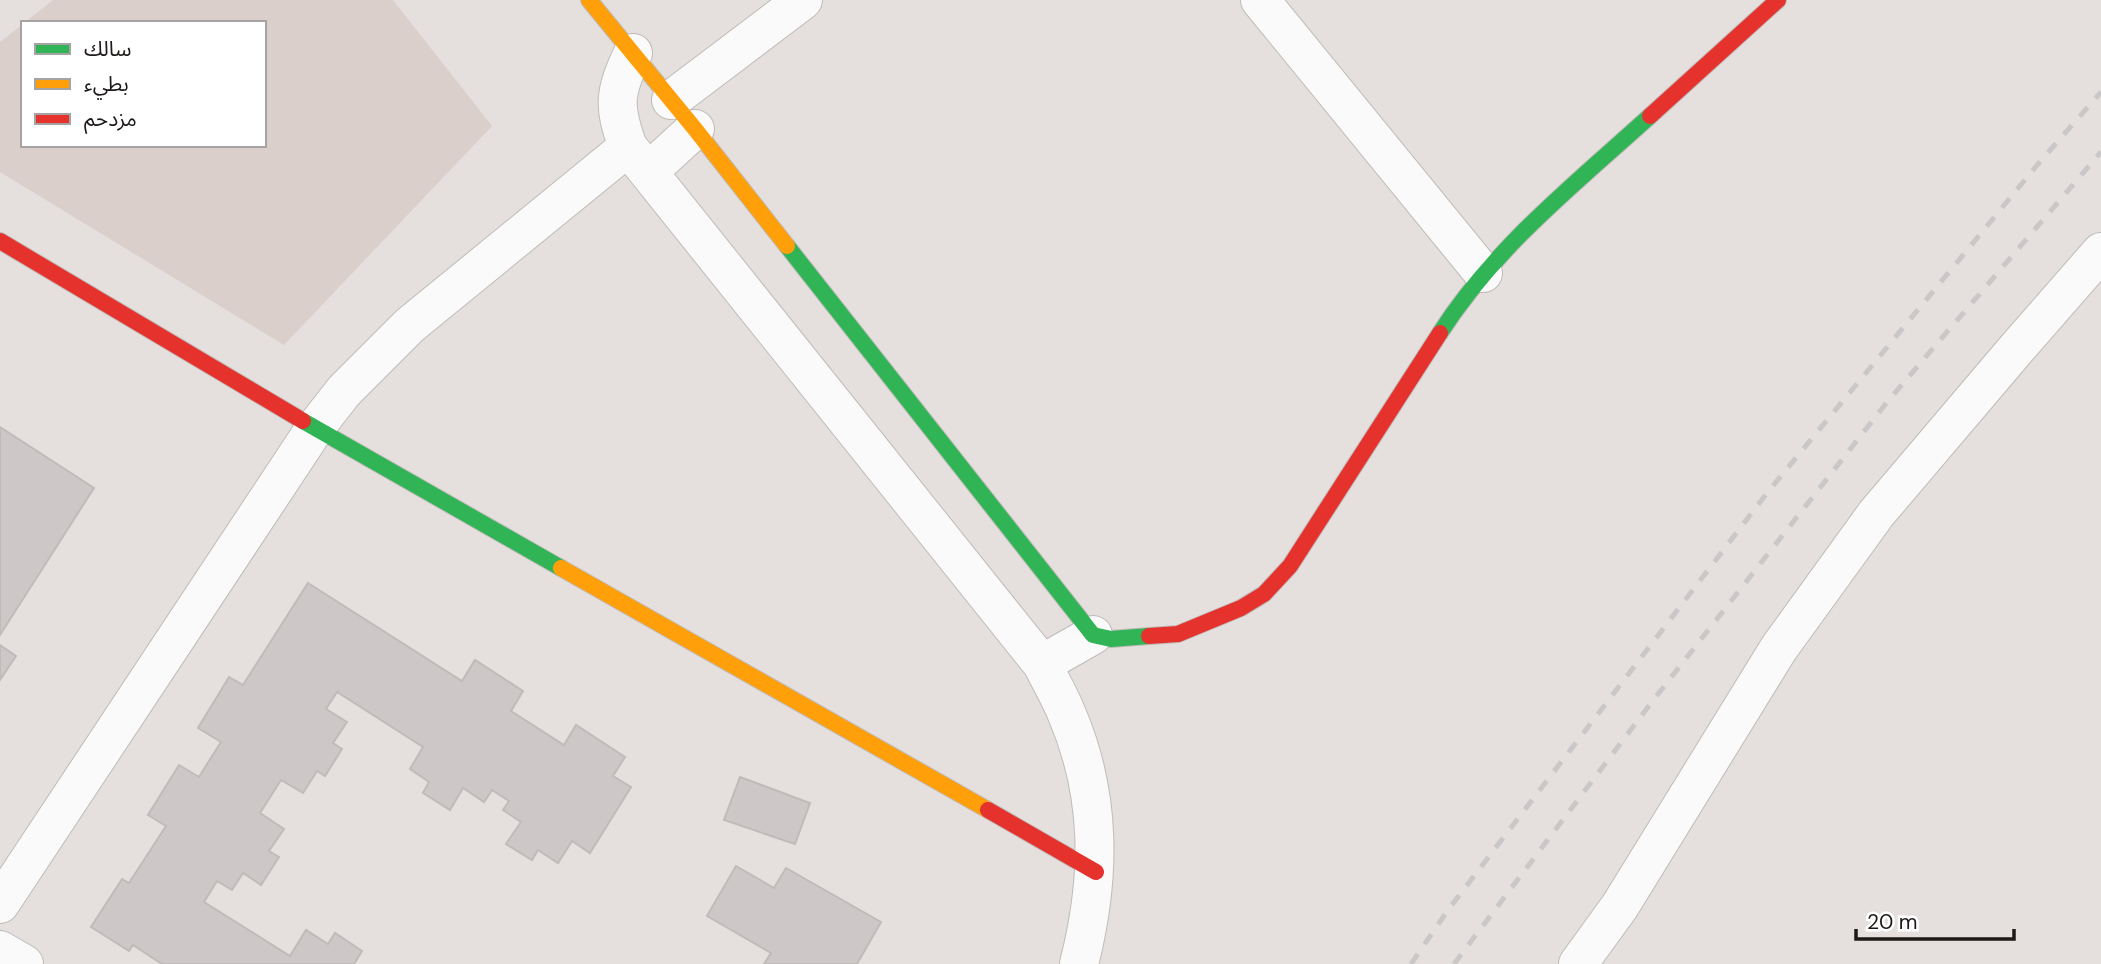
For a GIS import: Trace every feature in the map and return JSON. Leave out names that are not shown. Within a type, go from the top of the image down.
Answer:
[{"type":"street","points":[[589,0],[695,129],[1093,635],[1111,639],[1178,634],[1241,608],[1264,594],[1290,566],[1457,306],[1483,273],[1520,234],[1778,0]]},
{"type":"street","points":[[671,100],[803,0]]},
{"type":"street","points":[[1260,0],[1483,273]]},
{"type":"street","points":[[633,53],[623,73],[617,96],[618,118],[638,159],[1042,664],[1066,712],[1084,764],[1094,818],[1096,872],[1089,925],[1079,964]]},
{"type":"street","points":[[0,904],[315,428],[344,391],[410,325],[638,159],[695,129]]},
{"type":"street","points":[[0,242],[315,428],[1096,872]]},
{"type":"street","points":[[1578,964],[1620,906],[1779,648],[1876,514],[2101,252]]},
{"type":"street","points":[[1042,664],[1093,635]]},
{"type":"street","points":[[0,950],[24,964]]},
{"type":"shaded area","points":[[53,0],[393,0],[492,126],[284,345],[0,172],[0,42],[21,26],[21,147],[266,147],[266,21],[27,21]]},
{"type":"building","points":[[0,427],[94,488],[0,635]]},
{"type":"building","points":[[308,583],[462,681],[475,660],[523,691],[511,711],[564,745],[576,725],[625,757],[613,776],[631,787],[590,853],[572,841],[558,863],[538,850],[532,860],[506,844],[521,822],[503,810],[509,801],[492,790],[484,802],[463,788],[450,810],[423,793],[429,782],[410,769],[423,747],[337,692],[326,709],[347,722],[333,743],[342,749],[325,776],[317,771],[303,793],[281,780],[260,813],[284,829],[269,851],[279,857],[261,885],[243,873],[232,890],[217,881],[204,902],[290,956],[306,930],[328,944],[335,933],[362,951],[354,964],[162,964],[133,945],[129,951],[91,927],[122,879],[129,883],[166,826],[148,815],[179,765],[199,777],[221,742],[198,728],[229,677],[243,685]]},
{"type":"building","points":[[0,645],[16,656],[0,680]]},
{"type":"building","points":[[740,777],[810,803],[795,844],[724,820]]},
{"type":"building","points":[[736,866],[774,888],[786,868],[881,922],[857,964],[764,964],[771,953],[707,916]]},
{"type":"railway","points":[[1411,964],[1448,910],[1767,493],[2038,164],[2101,92]]},
{"type":"railway","points":[[1454,964],[1651,703],[1888,401],[2101,152]]},
{"type":"traffic: fast","points":[[1440,333],[1462,302],[1511,244],[1650,116]]},
{"type":"traffic: fast","points":[[787,246],[1093,635],[1111,639],[1149,636]]},
{"type":"traffic: fast","points":[[303,421],[561,568]]},
{"type":"traffic: slow","points":[[589,0],[787,246]]},
{"type":"traffic: slow","points":[[561,568],[988,810]]},
{"type":"traffic: jam","points":[[1650,116],[1778,0]]},
{"type":"traffic: jam","points":[[0,241],[303,421]]},
{"type":"traffic: jam","points":[[1149,636],[1178,634],[1241,608],[1264,594],[1290,566],[1440,333]]},
{"type":"traffic: jam","points":[[988,810],[1096,872]]}]
